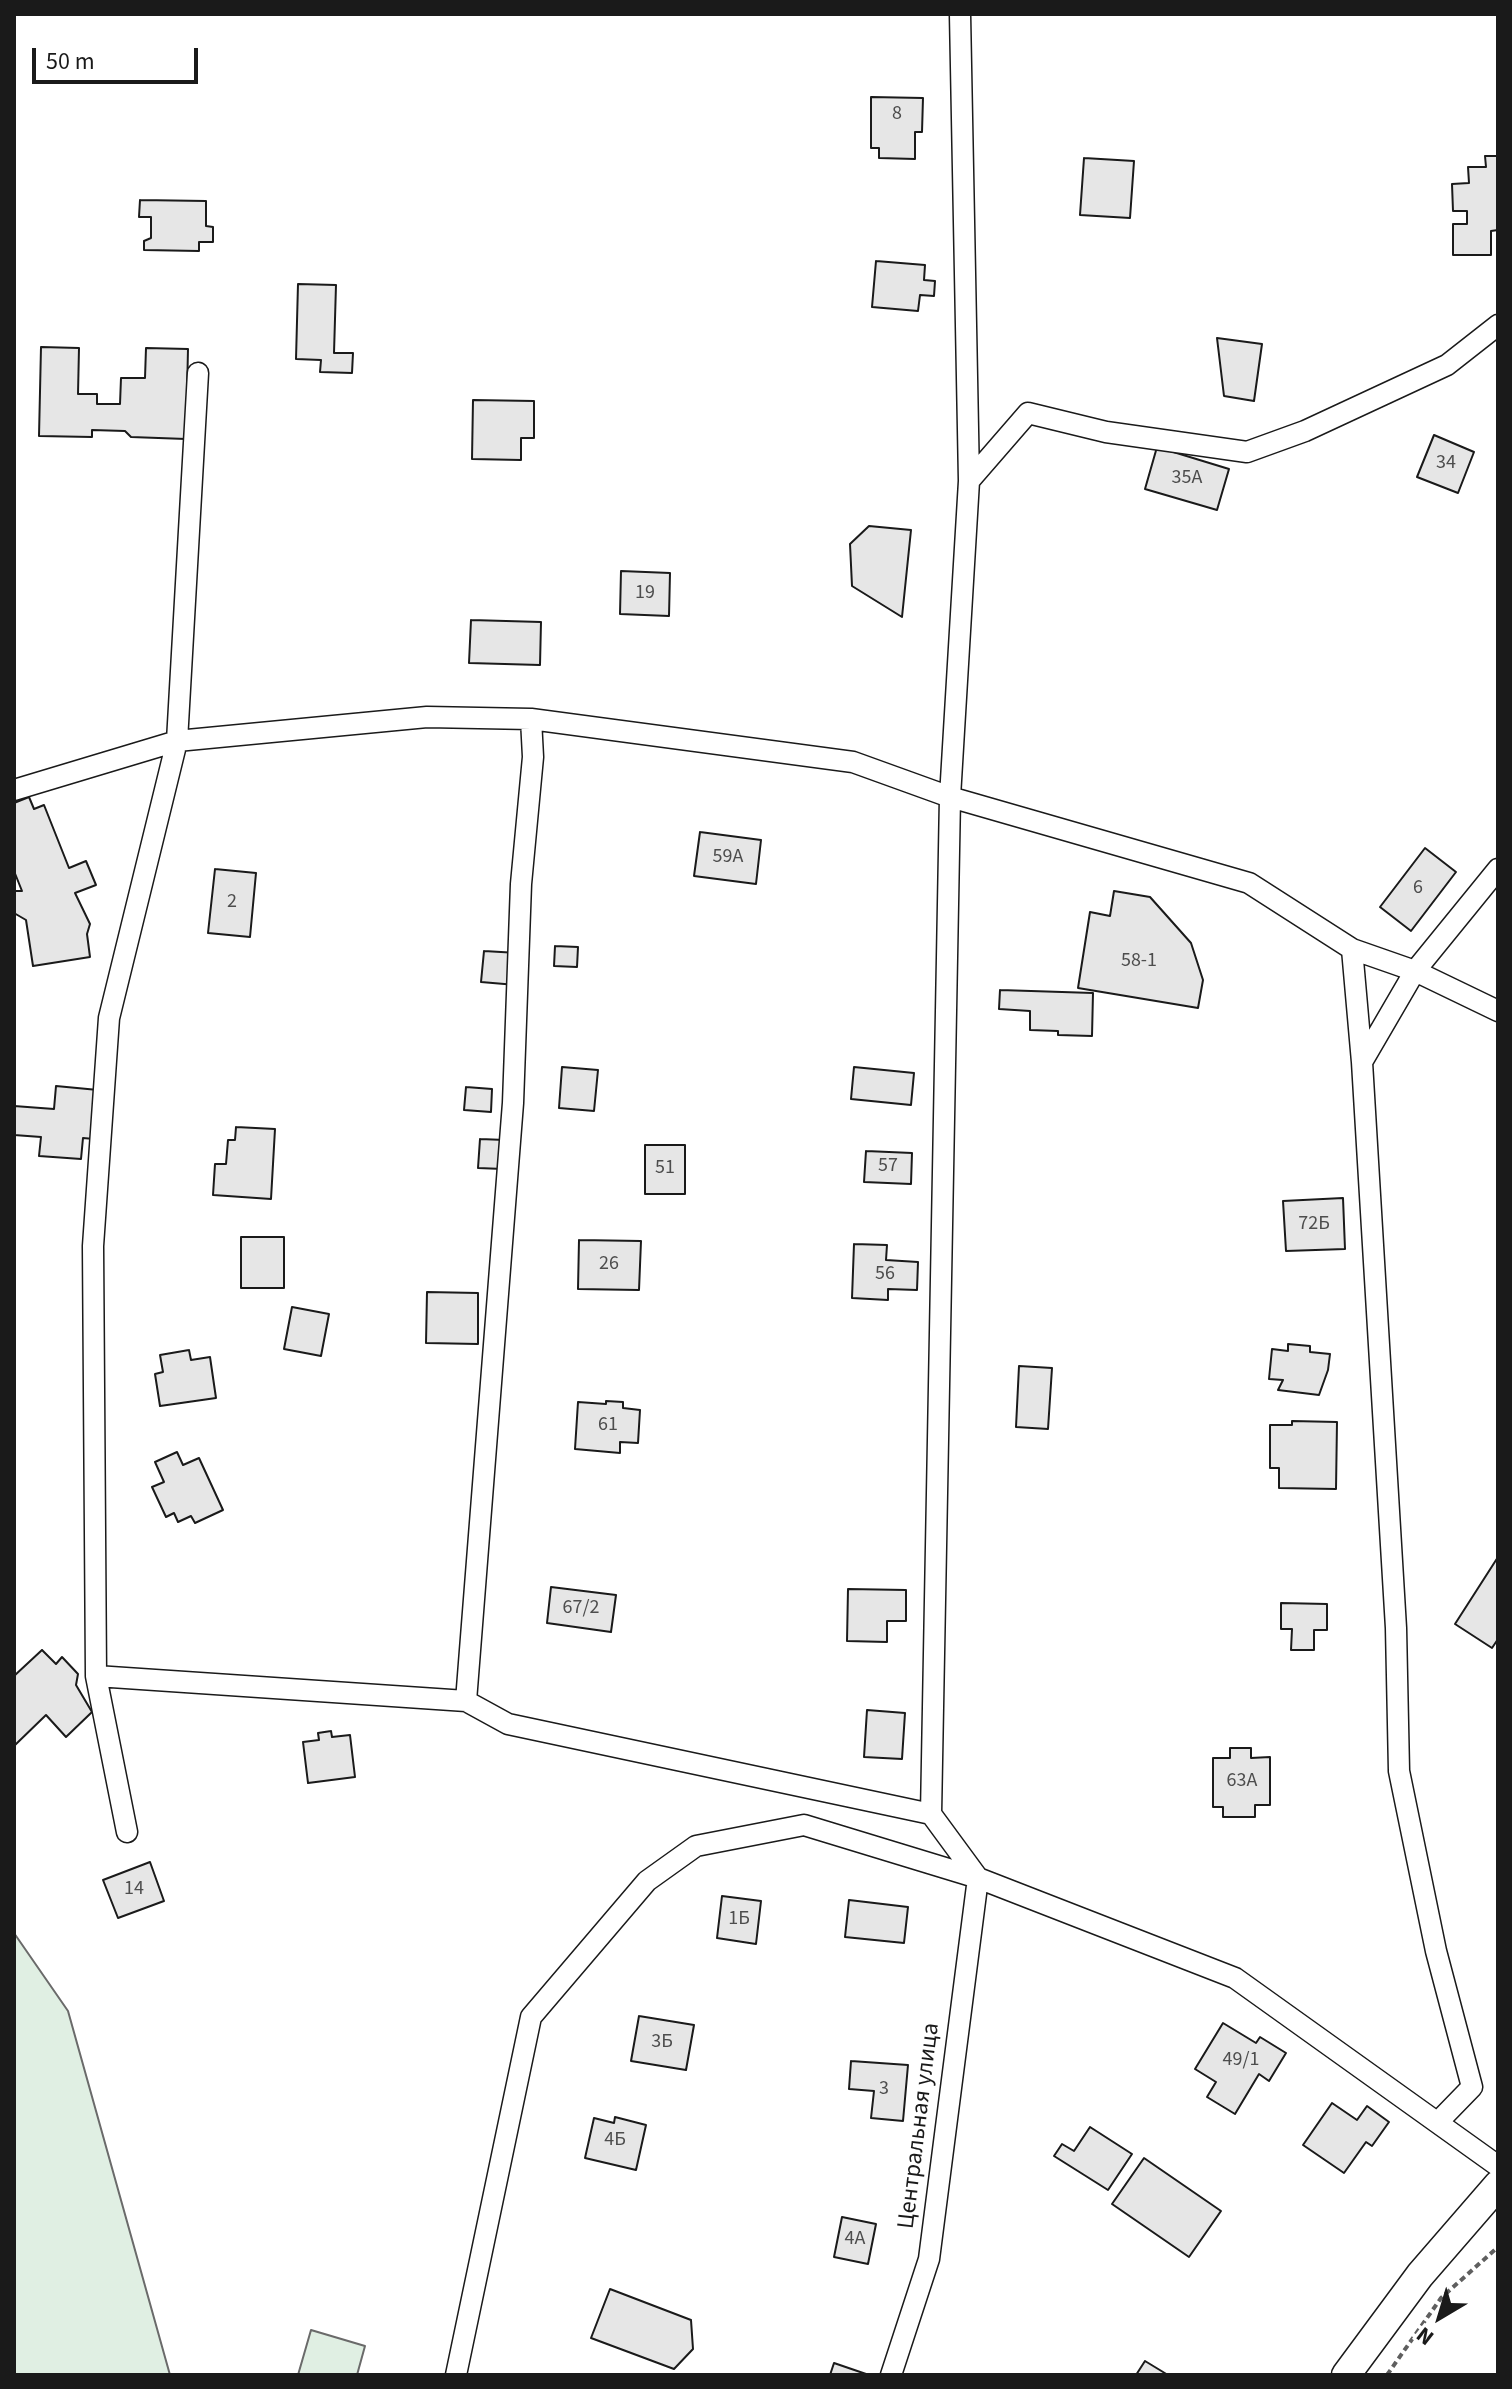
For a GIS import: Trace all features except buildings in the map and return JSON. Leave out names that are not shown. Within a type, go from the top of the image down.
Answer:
[{"type":"main road","points":[[1346,2375],[1420,2275],[1498,2185]]},
{"type":"street","points":[[960,14],[969,481],[950,797],[931,1814],[978,1878]]},
{"type":"street","points":[[969,481],[1028,413],[1106,432],[1247,452],[1305,431],[1447,365],[1498,325]]},
{"type":"street","points":[[127,1832],[96,1676],[93,1246],[109,1018],[177,741],[198,373]]},
{"type":"street","points":[[14,790],[177,741],[427,717],[531,719],[853,762],[950,797],[1249,883],[1352,949],[1415,971],[1498,1011]]},
{"type":"street","points":[[466,1701],[513,1103],[521,884],[533,757],[531,719]]},
{"type":"street","points":[[1362,1062],[1415,971],[1498,869]]},
{"type":"street","points":[[1352,949],[1362,1062],[1395,1613],[1399,1771],[1436,1951],[1472,2087],[1438,2122]]},
{"type":"street","points":[[96,1676],[466,1701],[508,1724],[931,1814]]},
{"type":"street","points":[[456,2375],[531,2017],[647,1881],[696,1846],[804,1825],[978,1878],[1235,1978],[1498,2166]]},
{"type":"street","name":"Центральная улица","points":[[891,2375],[929,2259],[978,1878]]},
{"type":"path","points":[[1387,2375],[1441,2298],[1498,2247]]},
{"type":"green space","points":[[14,1933],[68,2011],[170,2375],[14,2375]]},
{"type":"green space","points":[[311,2330],[365,2346],[357,2375],[298,2375]]}]
